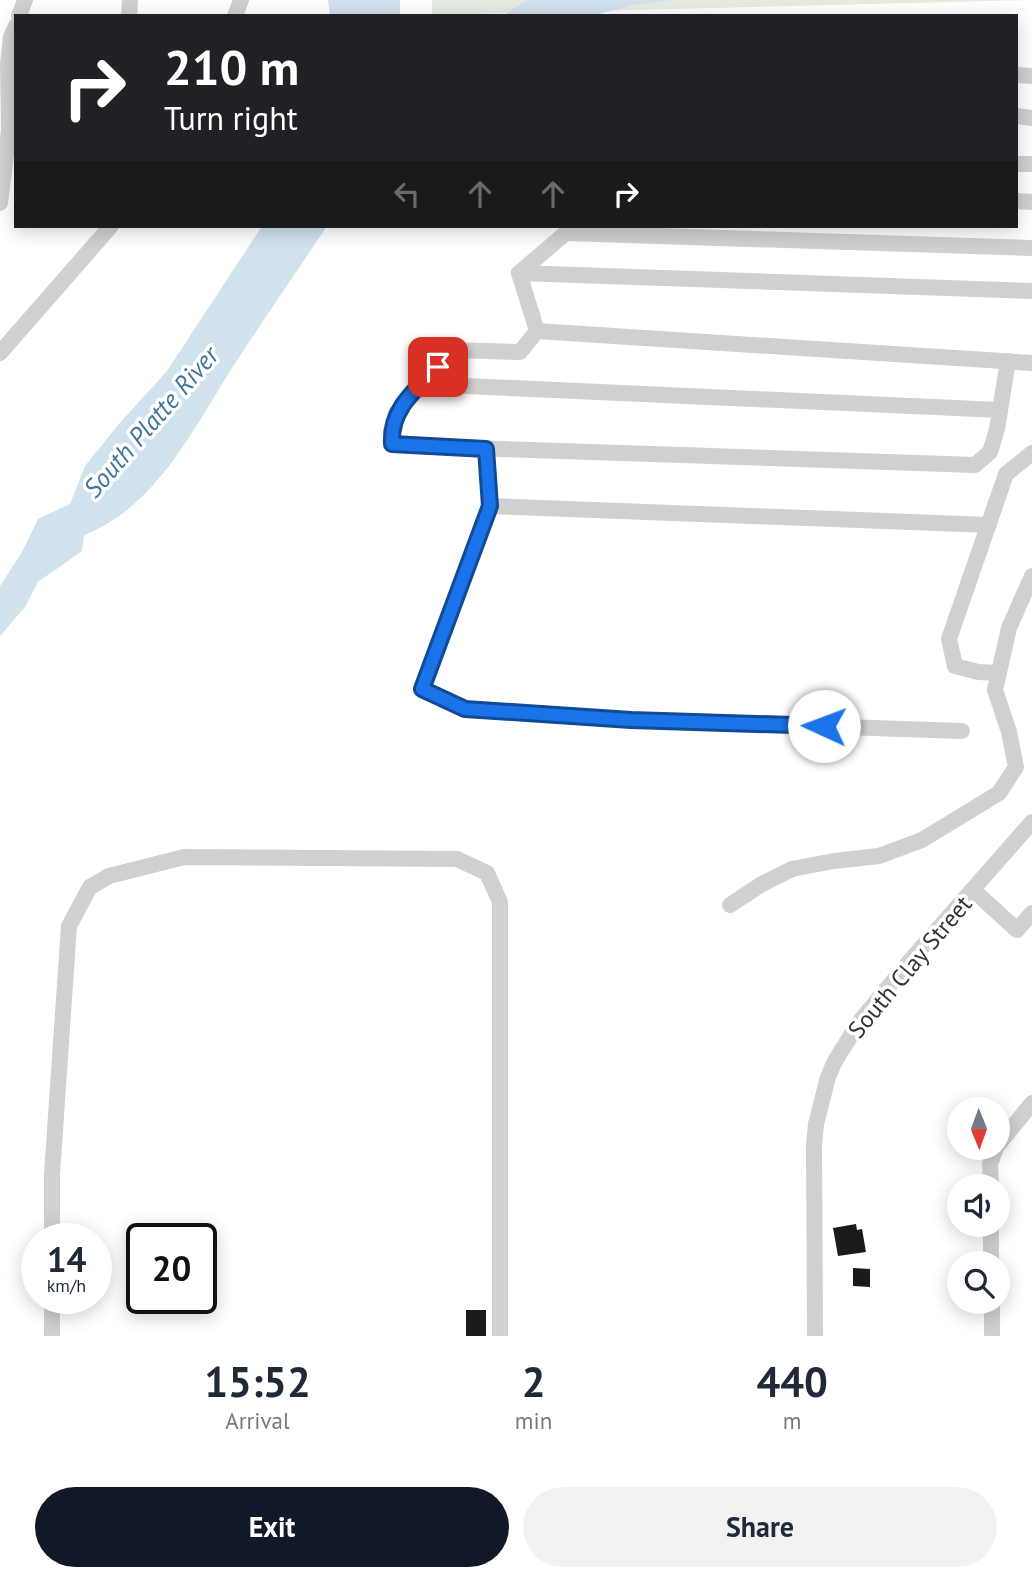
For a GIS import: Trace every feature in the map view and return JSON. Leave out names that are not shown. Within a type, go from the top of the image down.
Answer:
[{"type":"street","points":[[0,203],[9,130],[8,64],[14,30]]},
{"type":"street","points":[[0,353],[109,228]]},
{"type":"street","points":[[519,273],[570,229],[1032,248]]},
{"type":"street","points":[[519,273],[1032,291]]},
{"type":"street","points":[[519,273],[537,331]]},
{"type":"street","points":[[537,331],[1032,363]]},
{"type":"street","points":[[537,331],[520,352],[454,350],[396,413],[391,430],[392,444],[975,465],[990,452],[997,429],[1008,361]]},
{"type":"street","points":[[422,384],[1000,410]]},
{"type":"street","points":[[486,449],[490,506],[422,689],[465,709],[631,720],[962,731]]},
{"type":"street","points":[[990,452],[1006,474]]},
{"type":"street","points":[[999,673],[955,667],[949,639],[1006,474],[1032,453]]},
{"type":"street","points":[[490,506],[989,525]]},
{"type":"street","points":[[730,905],[792,869],[834,860],[879,856],[922,840],[999,793],[1017,767],[995,690],[1009,628],[1032,576]]},
{"type":"street","name":"South Clay Street","points":[[815,1336],[814,1145],[816,1124],[828,1077],[850,1037],[876,1000],[1032,824]]},
{"type":"street","points":[[52,1223],[52,1174],[69,926],[90,887],[109,876],[184,857],[457,859],[487,873],[500,902],[500,1336]]},
{"type":"street","points":[[974,890],[1017,930],[1032,913]]},
{"type":"street","points":[[1010,1130],[1032,1103]]},
{"type":"street","points":[[52,1314],[52,1336]]},
{"type":"street","points":[[992,1314],[992,1336]]},
{"type":"shaded area","points":[[432,0],[1032,0],[472,14],[432,14]]},
{"type":"water","points":[[328,0],[400,0],[400,14],[330,14]]},
{"type":"water","points":[[528,0],[672,0],[633,5],[599,14],[505,14]]},
{"type":"water","name":"South Platte River","points":[[261,228],[326,228],[171,463],[133,505],[110,522],[84,535],[82,551],[38,582],[25,607],[0,636],[0,586],[22,552],[38,519],[70,504],[85,466],[167,371]]},
{"type":"building","points":[[856,1224],[857,1230],[862,1229],[866,1252],[838,1256],[833,1228]]},
{"type":"building","points":[[853,1268],[870,1269],[870,1287],[853,1286]]},
{"type":"building","points":[[466,1310],[486,1310],[486,1336],[466,1336]]},
{"type":"route","points":[[438,367],[396,413],[391,430],[392,444],[486,449],[490,506],[422,689],[465,709],[631,720],[824,726]]}]
